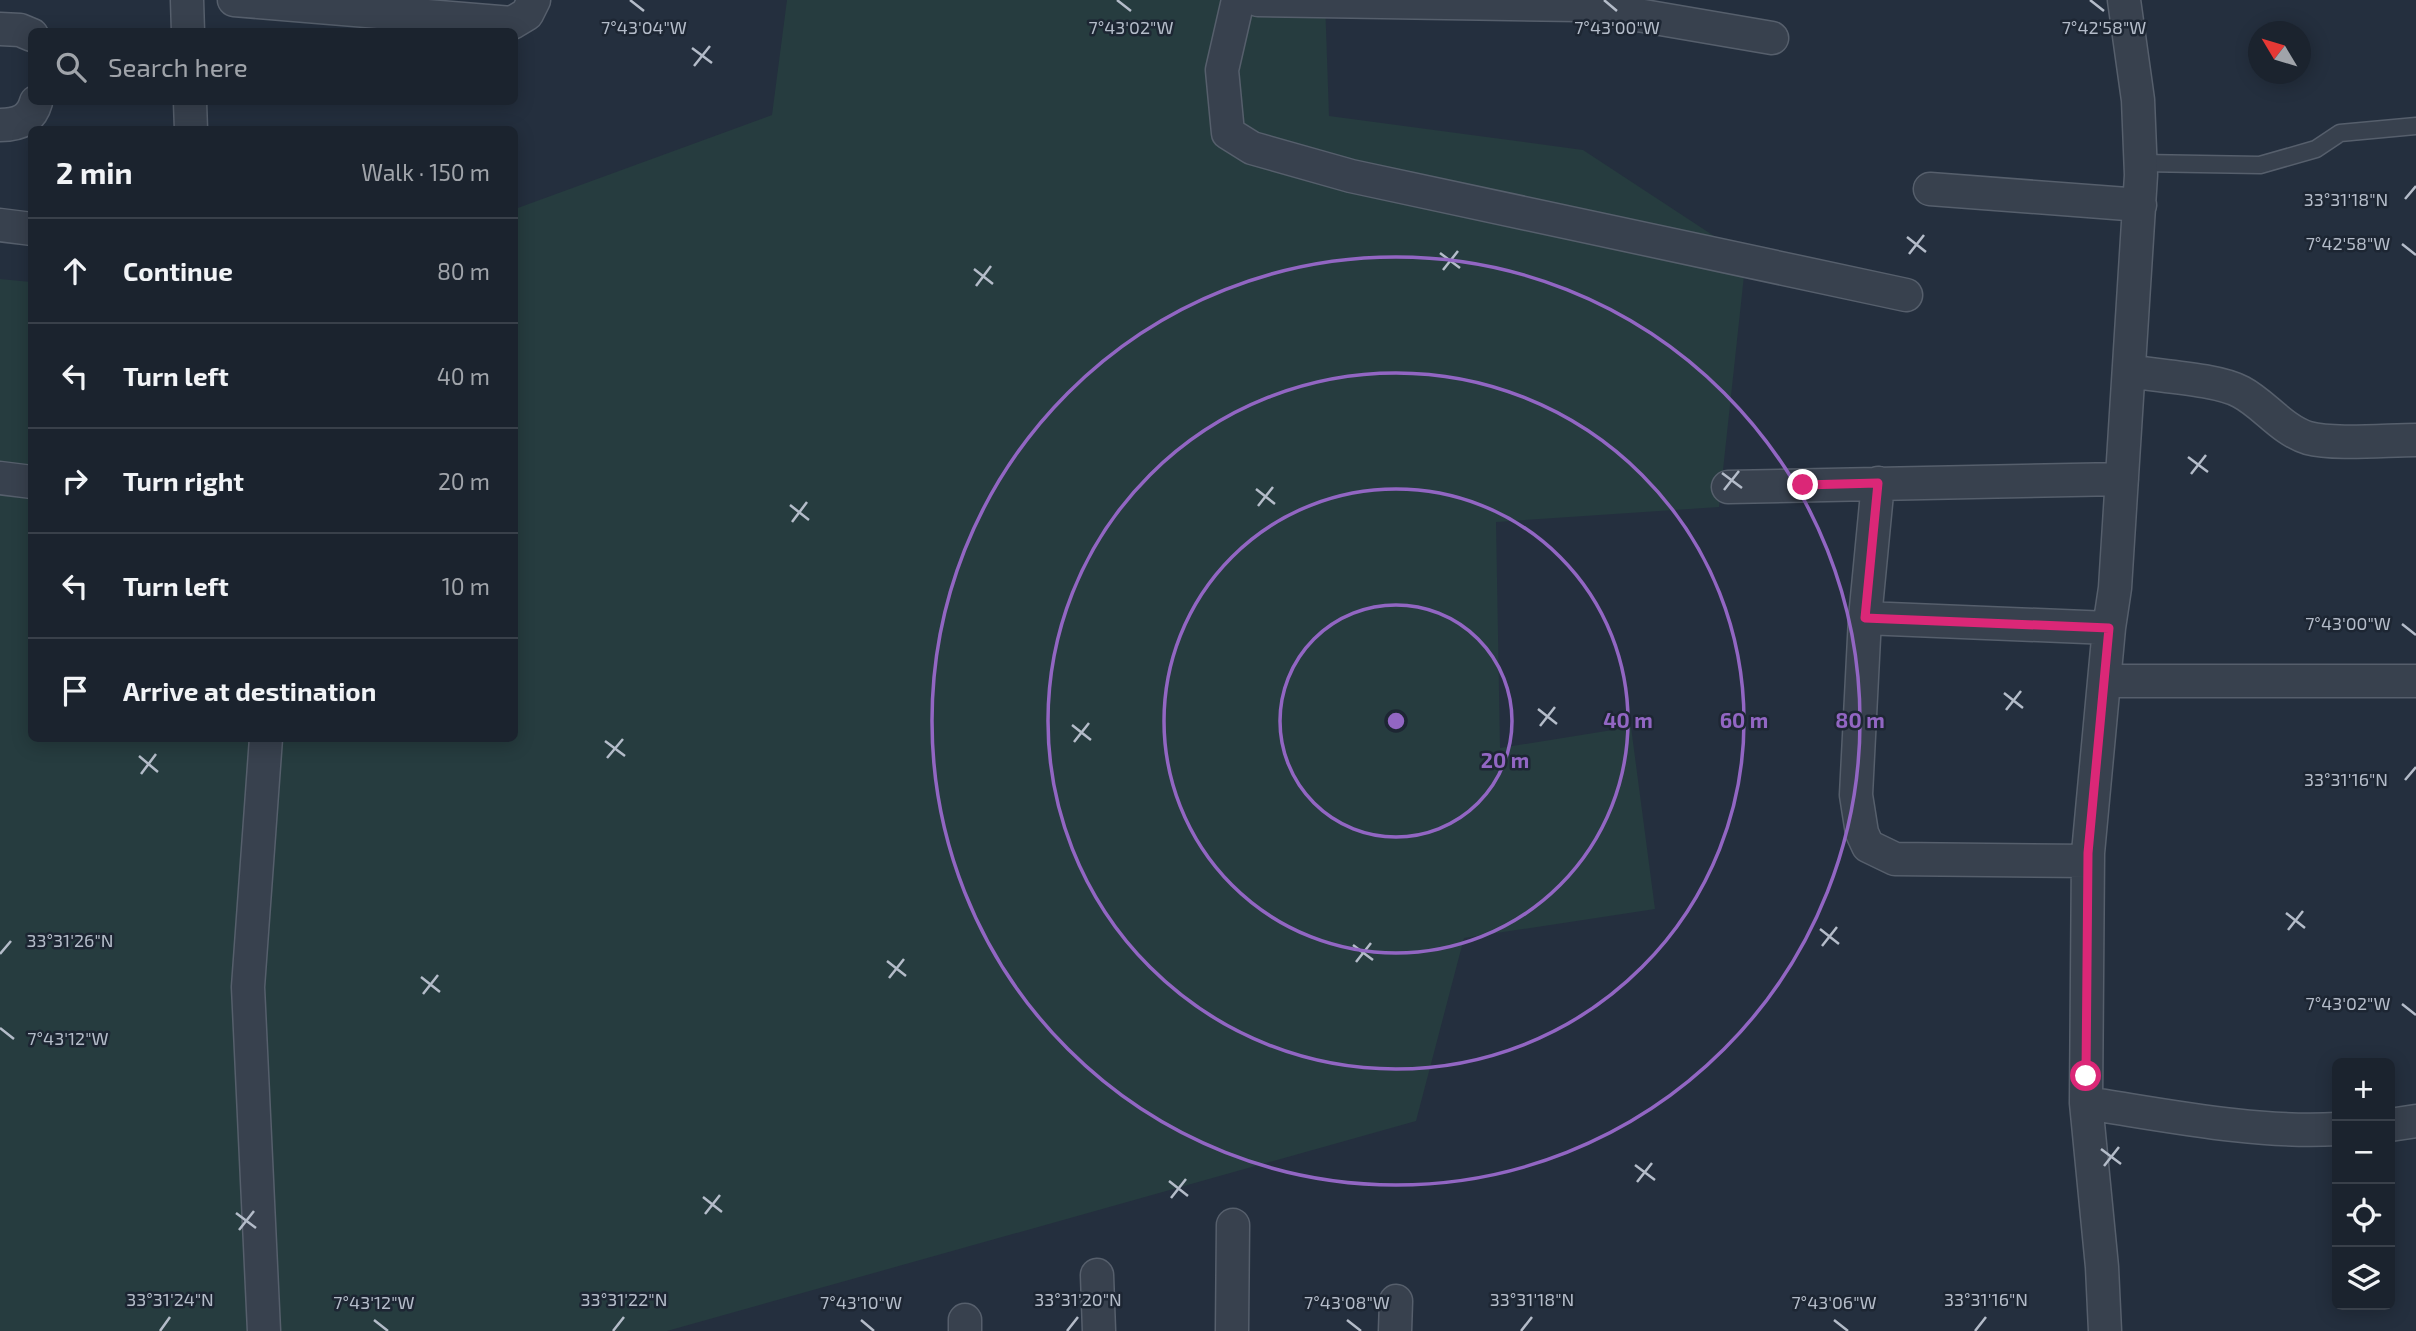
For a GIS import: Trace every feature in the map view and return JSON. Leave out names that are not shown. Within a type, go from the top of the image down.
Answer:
[{"type":"street","points":[[187,0],[188,28]]},
{"type":"street","points":[[234,0],[512,23],[527,14],[534,0]]},
{"type":"street","points":[[1238,0],[1222,71],[1228,133],[1252,148],[1351,176],[1906,295]]},
{"type":"street","points":[[1258,0],[1579,5],[1772,38]]},
{"type":"street","points":[[2105,1331],[2102,1267],[2086,1103],[2088,861],[2115,588],[2140,205],[2138,100],[2124,0]]},
{"type":"street","points":[[0,29],[28,33]]},
{"type":"street","points":[[0,125],[14,125],[24,121],[32,114],[35,105]]},
{"type":"street","points":[[190,105],[191,126]]},
{"type":"street","points":[[1930,189],[2140,205]]},
{"type":"street","points":[[0,225],[28,228]]},
{"type":"street","points":[[2129,371],[2217,384],[2240,391],[2293,431],[2308,438],[2328,441],[2416,440]]},
{"type":"street","points":[[0,478],[28,482]]},
{"type":"street","points":[[1728,487],[2122,479]]},
{"type":"street","points":[[1878,483],[1865,618],[1856,796],[1861,833],[1868,845],[1895,859],[2088,861]]},
{"type":"street","points":[[1865,618],[2109,628]]},
{"type":"street","points":[[2105,681],[2416,681]]},
{"type":"street","points":[[264,1331],[248,987],[266,742]]},
{"type":"street","points":[[2086,1103],[2272,1128],[2332,1129]]},
{"type":"street","points":[[2395,1124],[2416,1121]]},
{"type":"street","points":[[1232,1331],[1233,1225]]},
{"type":"street","points":[[1097,1275],[1099,1331]]},
{"type":"lane","points":[[2141,163],[2260,165],[2316,149],[2340,133],[2416,126]]},
{"type":"green space","points":[[787,0],[1325,0],[1329,116],[1583,150],[1746,257],[1719,507],[1496,522],[1500,748],[1631,727],[1655,909],[1464,938],[1416,1121],[667,1331],[0,1331],[0,279],[28,282],[28,742],[518,742],[518,208],[772,115]]},
{"type":"route","points":[[1803,485],[1878,483],[1865,618],[2109,628],[2088,853],[2086,1076]]}]
